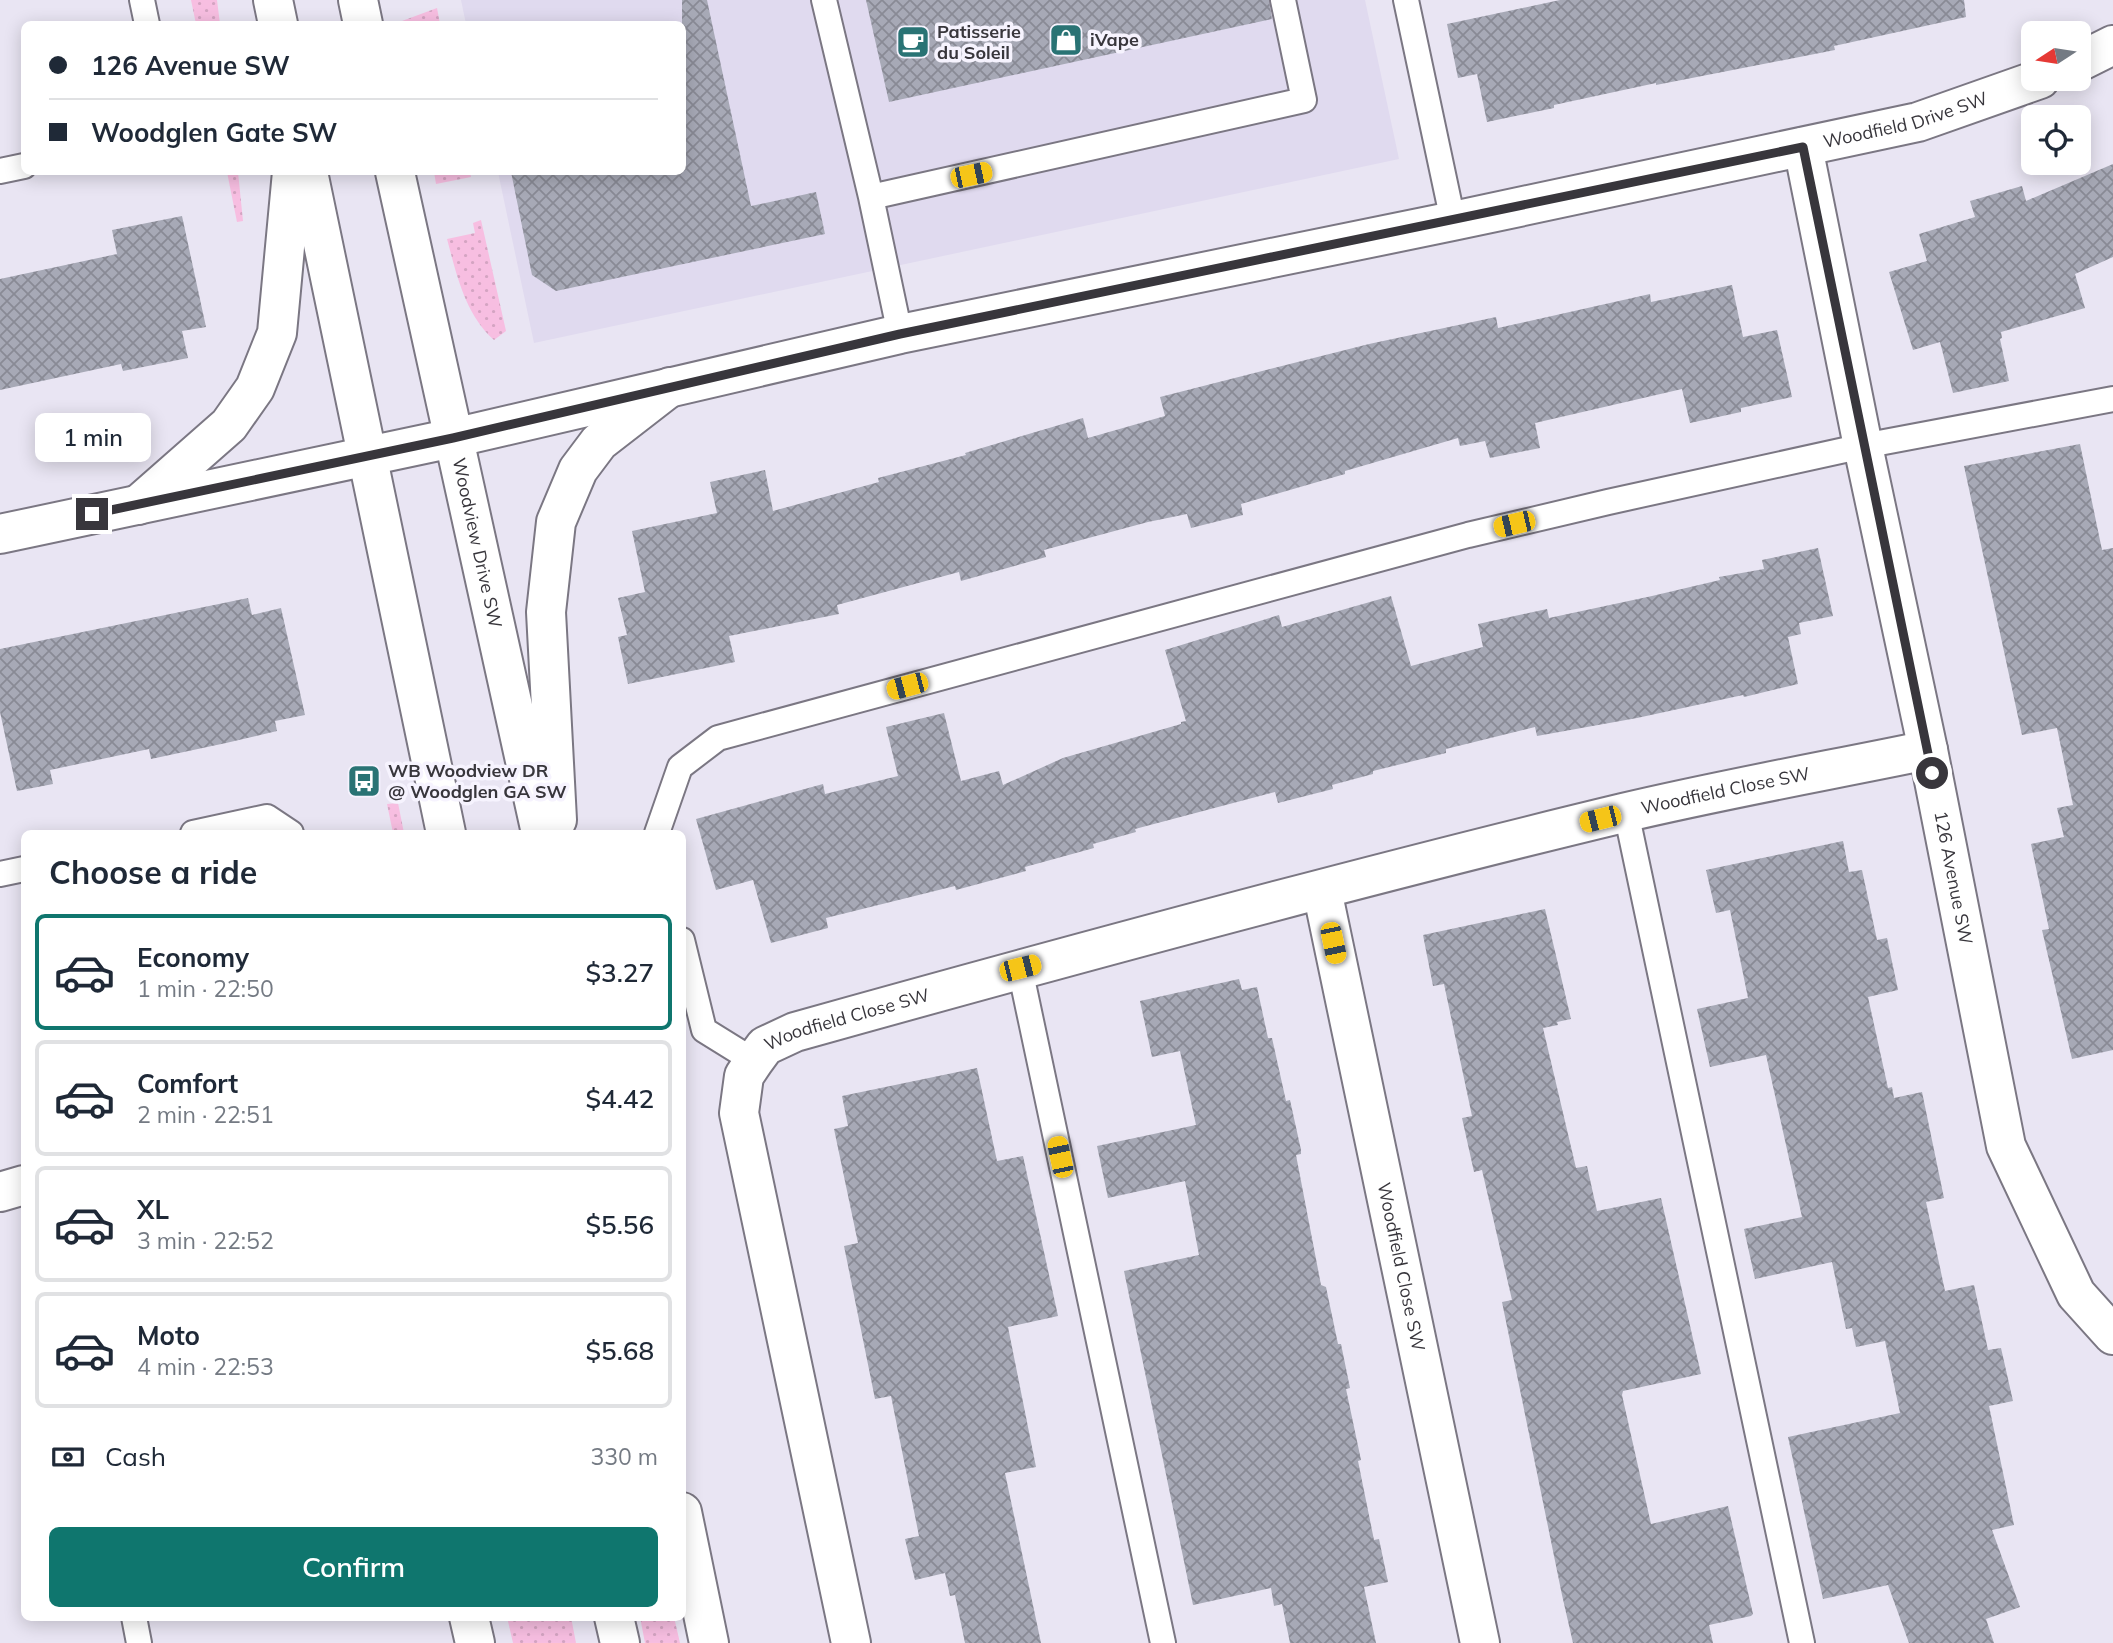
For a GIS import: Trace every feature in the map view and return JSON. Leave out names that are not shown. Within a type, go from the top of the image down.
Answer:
[{"type":"street","points":[[273,0],[276,21]]},
{"type":"street","points":[[358,0],[362,21]]},
{"type":"street","points":[[2091,56],[2113,45]]},
{"type":"street","name":"Woodfield Drive SW","points":[[0,534],[453,438],[900,334],[1453,221],[1918,122],[2021,86]]},
{"type":"street","name":"126 Avenue SW","points":[[1803,147],[1928,750],[2006,1146],[2076,1294],[2113,1335]]},
{"type":"street","points":[[138,505],[229,425],[255,388],[277,333],[292,175]]},
{"type":"street","points":[[309,175],[445,830]]},
{"type":"street","name":"Woodview Drive SW","points":[[396,175],[540,830]]},
{"type":"street","points":[[557,830],[545,612],[556,522],[578,470],[599,442],[670,387]]},
{"type":"street","name":"Woodfield Close SW","points":[[851,1643],[738,1112],[744,1076],[765,1046],[795,1032],[1020,968],[1626,812],[1928,750]]},
{"type":"street","name":"Woodfield Close SW","points":[[1322,890],[1480,1643]]},
{"type":"street","points":[[0,1192],[21,1186]]},
{"type":"street","points":[[686,1531],[709,1643]]},
{"type":"street","points":[[470,1621],[475,1643]]},
{"type":"street","points":[[615,1621],[620,1643]]},
{"type":"lane","points":[[142,0],[146,21]]},
{"type":"lane","points":[[824,0],[872,197],[900,334]]},
{"type":"lane","points":[[872,197],[1304,100],[1283,0]]},
{"type":"lane","points":[[1406,0],[1453,221]]},
{"type":"lane","points":[[0,171],[21,167]]},
{"type":"lane","points":[[656,830],[680,767],[718,738],[1468,535],[1863,446],[2113,399]]},
{"type":"lane","points":[[1626,812],[1802,1643]]},
{"type":"lane","points":[[207,830],[267,817],[286,830]]},
{"type":"lane","points":[[0,874],[21,870]]},
{"type":"lane","points":[[686,956],[704,1030],[754,1061]]},
{"type":"lane","points":[[1020,968],[1163,1643]]},
{"type":"lane","points":[[135,1621],[139,1643]]},
{"type":"shaded area","points":[[191,0],[217,0],[220,21],[195,21]]},
{"type":"shaded area","points":[[461,0],[1365,0],[1399,159],[534,343],[499,175],[686,175],[686,21],[465,21]]},
{"type":"shaded area","points":[[437,8],[439,21],[402,21]]},
{"type":"shaded area","points":[[228,175],[238,175],[243,221],[237,222]]},
{"type":"shaded area","points":[[434,175],[471,175],[471,177],[436,184]]},
{"type":"shaded area","points":[[481,220],[506,331],[494,340],[484,330],[469,306],[447,239],[475,233],[473,223]]},
{"type":"shaded area","points":[[398,803],[403,830],[392,830],[387,804]]},
{"type":"shaded area","points":[[508,1621],[572,1621],[576,1643],[513,1643]]},
{"type":"shaded area","points":[[641,1621],[675,1621],[680,1643],[645,1643]]},
{"type":"building","points":[[682,0],[707,0],[751,206],[816,192],[825,234],[556,291],[532,275],[512,175],[686,175],[686,21],[682,21]]},
{"type":"building","points":[[866,0],[1269,0],[1272,19],[889,102]]},
{"type":"building","points":[[1560,0],[1964,0],[1966,17],[1834,46],[1835,50],[1656,83],[1487,122],[1477,74],[1458,78],[1447,24]]},
{"type":"building","points":[[2113,164],[2113,257],[2075,274],[2085,308],[2001,332],[2000,339],[2009,381],[1953,393],[1940,342],[1913,350],[1889,272],[1927,261],[1919,234],[1975,217],[1970,201],[2022,186],[2026,201]]},
{"type":"building","points":[[182,216],[206,327],[182,331],[188,358],[123,371],[121,364],[0,390],[0,279],[117,254],[112,230]]},
{"type":"building","points":[[1732,285],[1743,337],[1777,330],[1792,397],[1690,423],[1682,389],[1535,423],[1540,448],[1490,458],[1485,441],[1460,446],[1458,438],[1241,504],[1243,515],[1191,528],[1187,514],[1148,522],[1044,550],[1046,557],[961,581],[959,572],[837,605],[839,614],[729,636],[735,662],[628,684],[618,637],[627,635],[618,598],[645,592],[632,531],[717,513],[710,482],[765,470],[773,511],[879,482],[878,478],[966,455],[965,453],[1083,418],[1088,438],[1165,416],[1160,397],[1369,344],[1496,317],[1498,328],[1650,294],[1651,302]]},
{"type":"building","points":[[2080,444],[2102,550],[2113,548],[2113,1050],[2072,1059],[2042,930],[2049,929],[2031,844],[2064,837],[2057,808],[2073,805],[2057,728],[2022,735],[1964,466]]},
{"type":"building","points":[[1818,548],[1833,616],[1799,623],[1801,634],[1788,637],[1798,684],[1744,697],[1743,695],[1537,736],[1535,727],[1446,749],[1446,753],[1373,771],[1373,774],[1332,785],[1333,789],[1278,803],[1275,792],[1135,829],[1136,832],[1093,844],[1094,848],[1025,867],[1026,871],[956,890],[955,886],[826,918],[828,928],[771,943],[753,880],[716,890],[696,819],[823,784],[825,794],[898,776],[886,727],[944,713],[961,781],[999,771],[1003,785],[1063,758],[1181,724],[1186,721],[1165,650],[1279,615],[1282,627],[1391,596],[1411,666],[1483,647],[1478,624],[1547,609],[1549,618],[1652,596],[1720,580],[1719,577],[1764,569],[1762,560]]},
{"type":"building","points":[[248,598],[252,615],[281,608],[305,715],[275,721],[277,731],[226,743],[151,759],[149,749],[50,770],[53,784],[17,791],[0,712],[0,649]]},
{"type":"building","points":[[1843,841],[1849,872],[1862,870],[1877,940],[1887,938],[1898,990],[1868,997],[1888,1088],[1892,1087],[1894,1098],[1922,1092],[1944,1198],[1926,1202],[1945,1291],[1974,1285],[1988,1350],[2001,1348],[2013,1401],[1989,1406],[2014,1525],[1992,1530],[2020,1607],[1986,1619],[1994,1643],[1909,1643],[1888,1585],[1823,1599],[1788,1437],[1900,1413],[1885,1341],[1856,1347],[1852,1328],[1846,1329],[1832,1262],[1755,1279],[1744,1229],[1802,1217],[1766,1055],[1710,1067],[1697,1009],[1748,998],[1730,910],[1716,913],[1706,870]]},
{"type":"building","points":[[1545,909],[1571,1019],[1543,1028],[1576,1168],[1587,1166],[1597,1211],[1661,1198],[1701,1374],[1623,1391],[1622,1395],[1651,1524],[1728,1506],[1753,1614],[1709,1625],[1713,1643],[1573,1643],[1562,1595],[1502,1302],[1512,1300],[1482,1170],[1474,1172],[1462,1118],[1472,1116],[1444,984],[1433,986],[1423,935]]},
{"type":"building","points":[[1239,979],[1242,990],[1257,987],[1268,1038],[1272,1038],[1286,1101],[1290,1100],[1301,1150],[1301,1154],[1296,1155],[1321,1285],[1326,1287],[1338,1344],[1341,1344],[1350,1388],[1346,1389],[1361,1460],[1358,1461],[1374,1540],[1379,1539],[1388,1582],[1364,1587],[1376,1643],[1290,1643],[1282,1604],[1274,1606],[1271,1588],[1193,1605],[1124,1271],[1199,1255],[1185,1181],[1108,1198],[1097,1146],[1196,1125],[1180,1051],[1152,1057],[1140,1001]]},
{"type":"building","points":[[977,1068],[997,1161],[1023,1156],[1058,1316],[1008,1327],[1036,1467],[1005,1473],[1041,1643],[965,1643],[955,1595],[950,1596],[945,1573],[915,1580],[905,1539],[919,1536],[891,1396],[875,1399],[844,1246],[858,1243],[834,1129],[848,1126],[842,1096]]},
{"type":"place","name":"iVape","points":[[1066,40]]},
{"type":"place","name":"Patisserie du Soleil","points":[[913,42]]},
{"type":"place","name":"WB Woodview DR @ Woodglen GA SW","points":[[364,781]]},
{"type":"route","points":[[92,514],[453,438],[900,334],[1803,147],[1932,773]]}]
